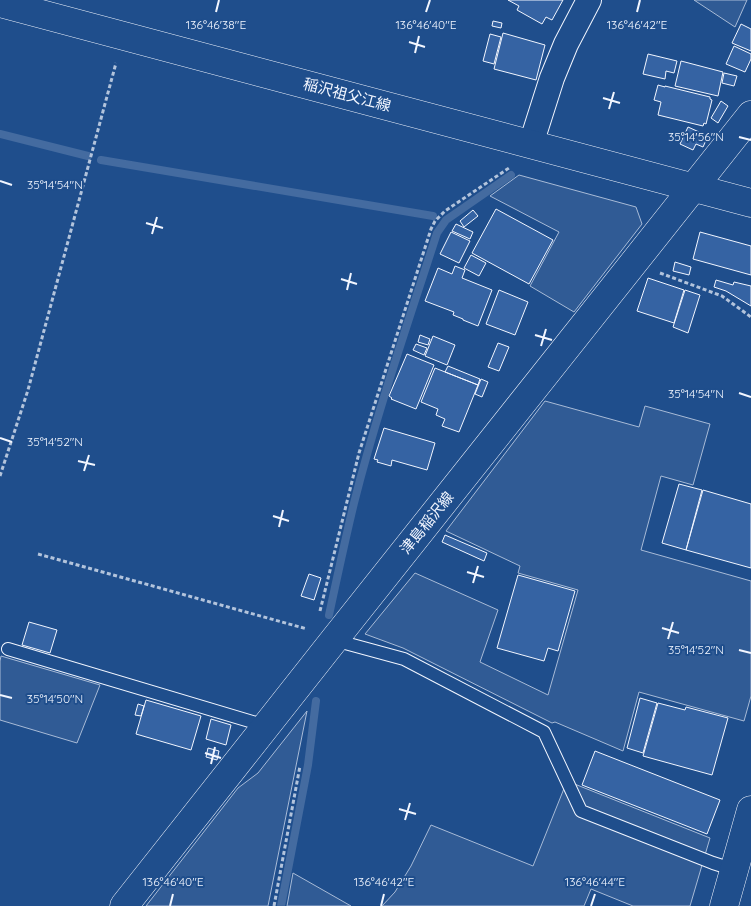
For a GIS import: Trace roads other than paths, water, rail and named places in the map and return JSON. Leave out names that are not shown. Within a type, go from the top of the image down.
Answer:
[{"type":"main road","name":"稲沢祖父江線","points":[[0,3],[694,188]]},
{"type":"main road","name":"津島稲沢線","points":[[124,906],[266,726],[325,636],[634,263],[751,115]]},
{"type":"main road","points":[[694,188],[751,203]]},
{"type":"main road","points":[[724,906],[751,810]]},
{"type":"street","points":[[531,144],[552,78],[566,44],[589,0]]},
{"type":"lane","points":[[325,636],[404,659],[544,732],[581,811],[735,870]]},
{"type":"lane","points":[[8,649],[266,726]]},
{"type":"waterway","points":[[0,134],[88,156]]},
{"type":"waterway","points":[[101,160],[433,216]]},
{"type":"waterway","points":[[329,615],[363,469],[393,368],[437,233],[446,220],[511,175]]},
{"type":"waterway","points":[[281,906],[308,765],[316,701]]}]
